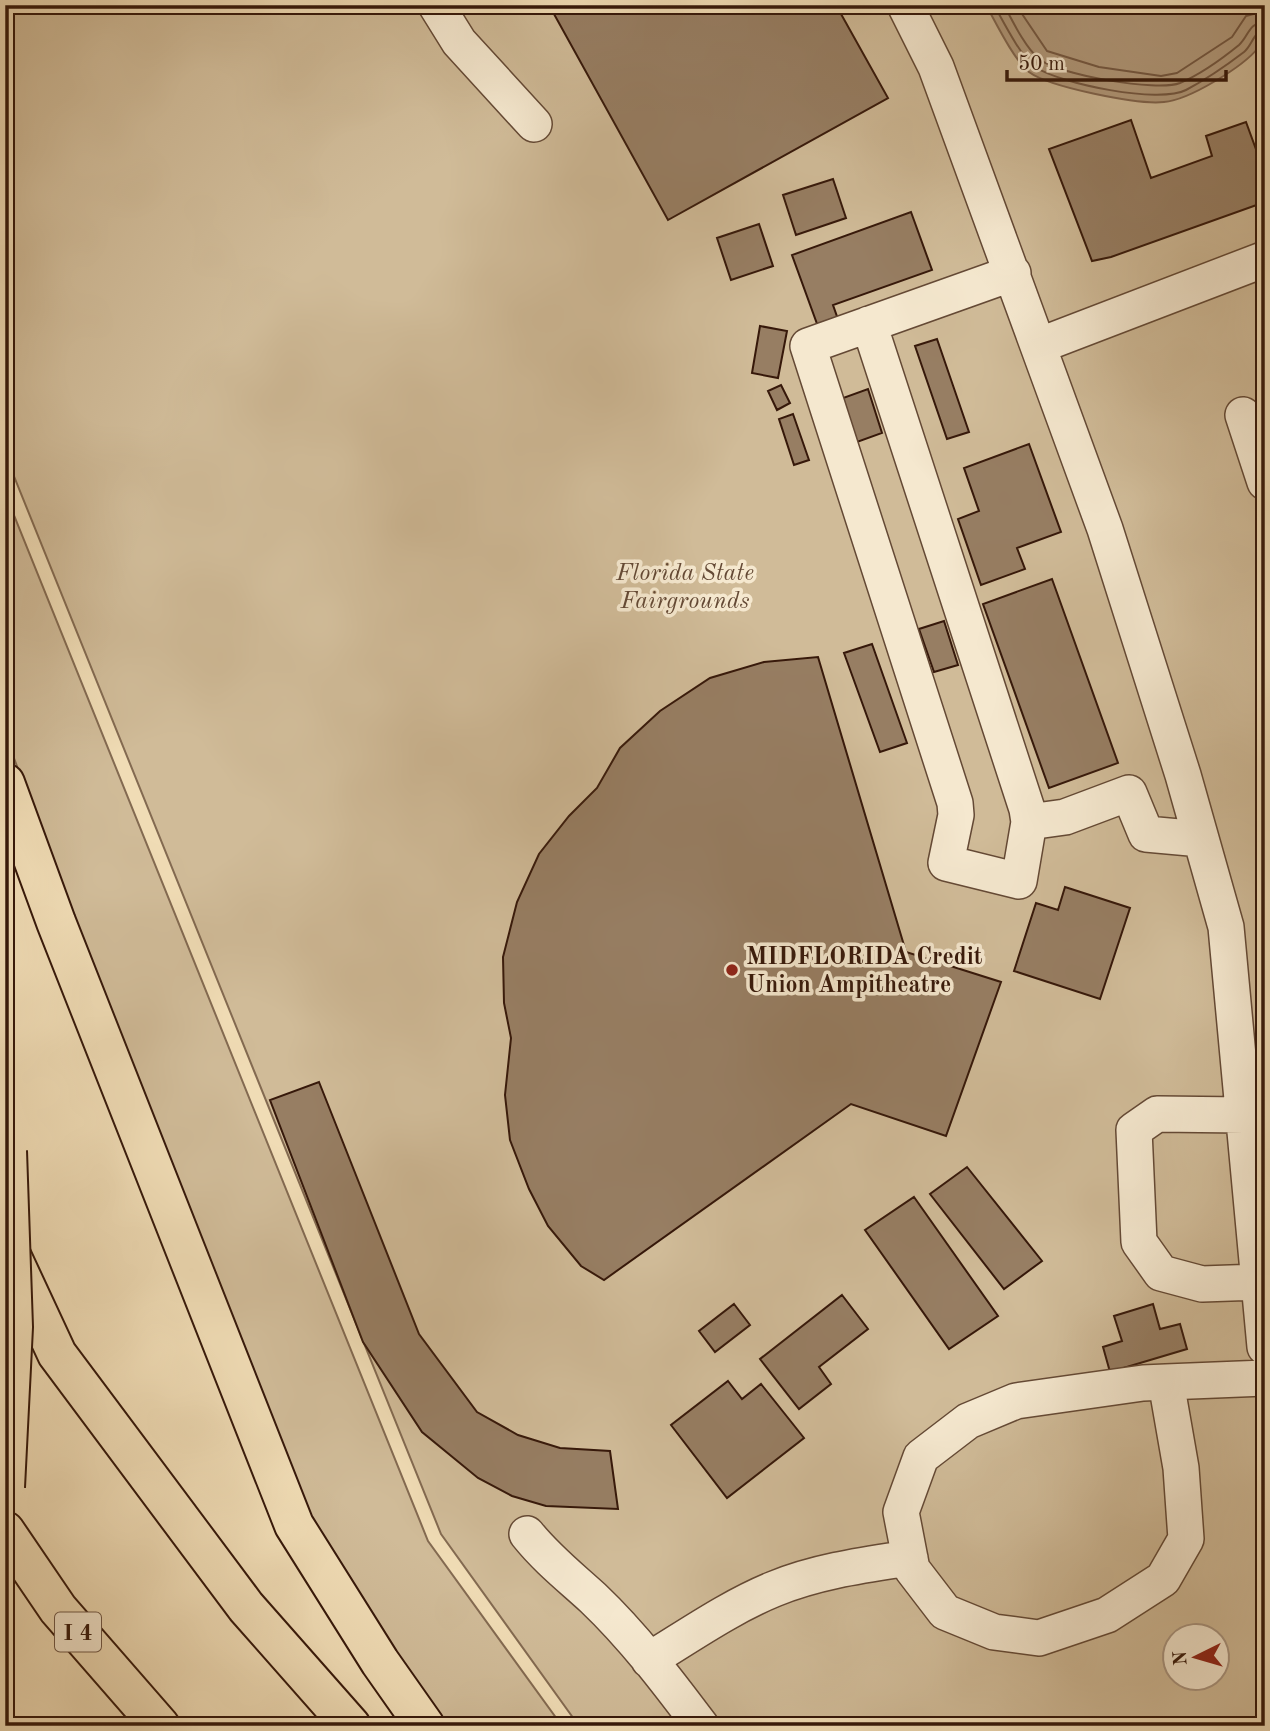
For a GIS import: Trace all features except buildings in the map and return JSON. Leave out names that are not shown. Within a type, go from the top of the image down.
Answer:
[{"type":"main road","points":[[5,783],[294,1525],[380,1662],[425,1726]]},
{"type":"main road","points":[[5,1487],[13,1327],[7,1151]]},
{"type":"main road","points":[[5,1242],[57,1354],[246,1607],[351,1726]]},
{"type":"main road","name":"I 4","points":[[5,1531],[58,1609],[160,1726]]},
{"type":"lane","points":[[436,5],[459,42],[534,124]]},
{"type":"lane","points":[[905,5],[936,67],[1105,529],[1202,839],[1226,927],[1265,1347]]},
{"type":"lane","points":[[1038,346],[1265,259]]},
{"type":"lane","points":[[869,324],[1029,822],[1020,881],[946,863],[956,816],[955,803],[808,346],[869,324],[1013,273]]},
{"type":"lane","points":[[1243,415],[1265,482]]},
{"type":"lane","points":[[1029,822],[1065,817],[1129,793],[1146,834],[1202,839]]},
{"type":"lane","points":[[1244,1115],[1157,1114],[1134,1130],[1139,1242],[1161,1272],[1202,1284],[1259,1282]]},
{"type":"lane","points":[[1166,1382],[1181,1468],[1186,1539],[1163,1579],[1107,1615],[1039,1638],[994,1632],[945,1612],[912,1569],[901,1512],[921,1457],[968,1420],[1016,1401],[1166,1382],[1265,1378]]},
{"type":"lane","points":[[527,1534],[552,1565],[593,1599],[649,1660],[701,1726]]},
{"type":"lane","points":[[649,1660],[718,1618],[775,1588],[837,1569],[910,1558]]},
{"type":"green space","name":"Florida State Fairgrounds","points":[[5,5],[1265,5],[1265,1726],[579,1726],[441,1534],[5,454]]},
{"type":"green space","points":[[5,493],[428,1541],[562,1726],[446,1726],[394,1654],[310,1518],[73,917],[5,734]]},
{"type":"water","points":[[986,5],[1263,5],[1264,21],[1259,47],[1229,73],[1175,100],[1152,102],[1094,94],[1039,78],[1023,66],[1011,50]]},
{"type":"place","name":"MIDFLORIDA Credit Union Ampitheatre","points":[[732,970]]}]
